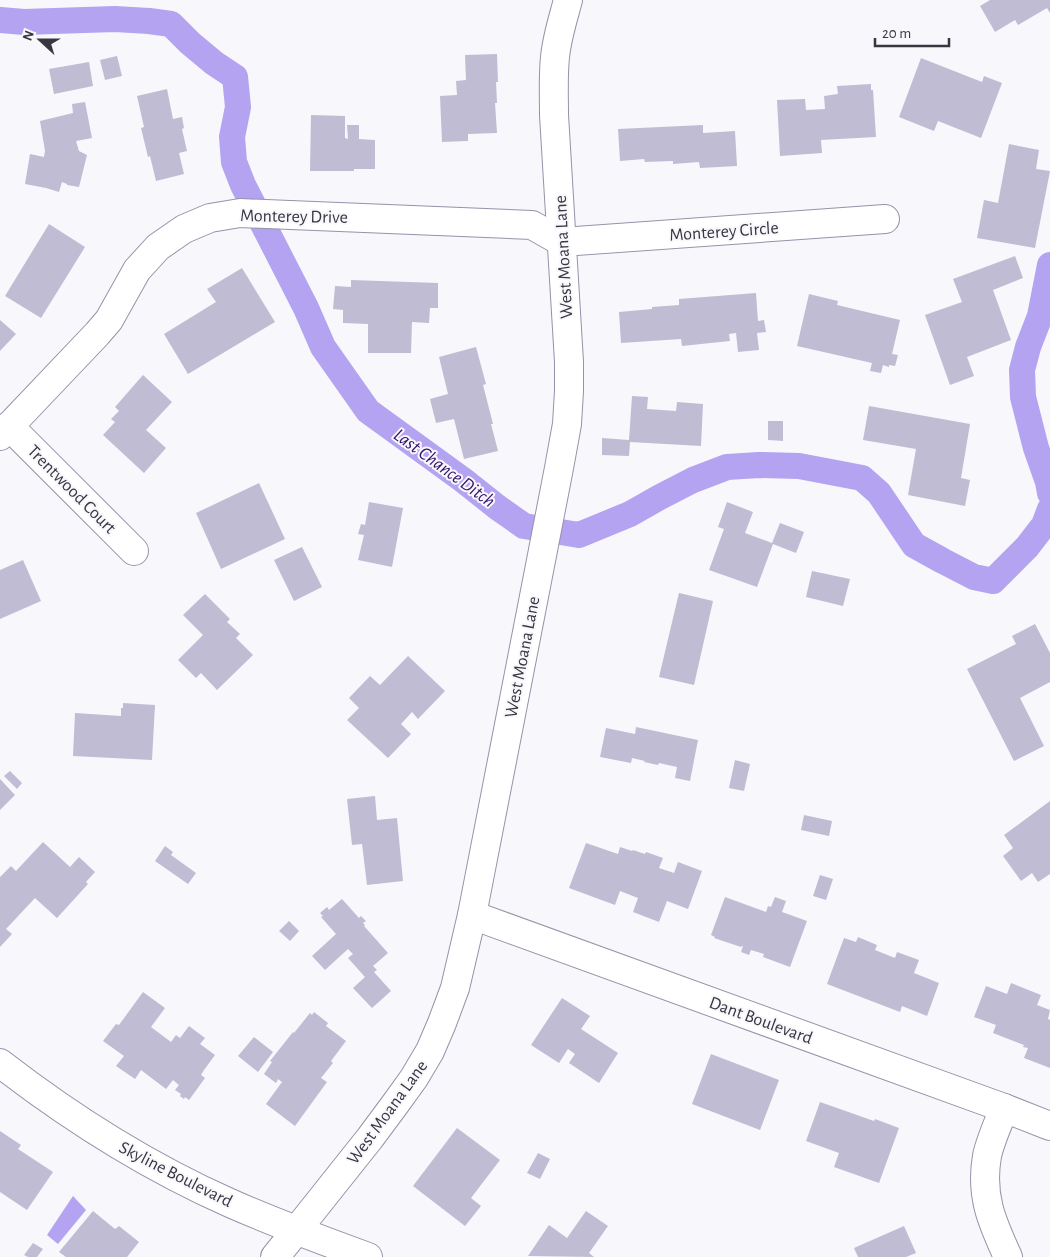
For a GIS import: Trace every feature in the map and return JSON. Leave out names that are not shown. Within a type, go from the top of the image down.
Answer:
[{"type":"street","name":"West Moana Lane","points":[[275,1257],[386,1117],[414,1078],[430,1051],[455,988],[472,915],[567,424],[568,362],[554,89],[555,56],[568,0]]},
{"type":"street","name":"Monterey Drive","points":[[5,431],[109,320],[137,270],[158,247],[184,229],[210,218],[248,213],[532,225],[562,242]]},
{"type":"street","name":"Monterey Circle","points":[[562,242],[885,219]]},
{"type":"street","name":"Trentwood Court","points":[[5,431],[134,551]]},
{"type":"street","name":"Dant Boulevard","points":[[472,915],[1050,1126]]},
{"type":"street","name":"Skyline Boulevard","points":[[0,1063],[122,1148],[176,1177],[229,1203],[368,1257]]},
{"type":"street","points":[[1004,1108],[987,1154],[984,1182],[988,1208],[994,1227],[1008,1257]]},
{"type":"shaded area","points":[[73,1196],[86,1210],[58,1244],[47,1235]]},
{"type":"building","points":[[990,0],[1050,0],[1050,13],[1047,8],[1018,25],[1015,20],[995,32],[980,6]]},
{"type":"building","points":[[497,54],[498,82],[496,82],[497,103],[495,103],[497,133],[468,134],[468,141],[442,142],[440,96],[457,95],[456,81],[466,80],[465,55]]},
{"type":"building","points":[[117,56],[122,76],[105,80],[100,60]]},
{"type":"building","points":[[921,58],[982,82],[984,76],[1002,83],[981,138],[938,121],[934,131],[899,117]]},
{"type":"building","points":[[89,62],[93,86],[54,94],[49,69]]},
{"type":"building","points":[[871,84],[876,137],[821,140],[822,153],[780,156],[777,100],[805,99],[806,110],[825,109],[824,96],[838,94],[837,86]]},
{"type":"building","points":[[167,89],[173,119],[182,117],[184,128],[182,129],[187,151],[179,153],[184,174],[156,181],[141,128],[144,127],[137,96]]},
{"type":"building","points":[[85,102],[92,138],[76,141],[79,151],[87,155],[79,187],[62,182],[59,192],[25,184],[30,154],[44,157],[45,151],[40,121],[73,113],[72,104]]},
{"type":"building","points":[[311,115],[345,116],[345,138],[348,139],[347,125],[359,125],[359,139],[375,140],[375,169],[310,171]]},
{"type":"building","points":[[703,125],[703,133],[735,131],[737,166],[700,168],[699,162],[673,164],[673,161],[645,162],[644,159],[620,161],[618,129]]},
{"type":"building","points":[[1009,144],[1039,150],[1036,169],[1050,171],[1035,248],[977,238],[984,200],[998,203]]},
{"type":"building","points":[[49,224],[85,247],[41,318],[5,296]]},
{"type":"building","points":[[1015,256],[1023,278],[993,290],[1011,340],[967,357],[974,376],[950,385],[925,315],[962,302],[953,279]]},
{"type":"building","points":[[242,268],[275,322],[188,374],[164,334],[216,302],[207,289]]},
{"type":"building","points":[[351,280],[438,283],[438,308],[430,308],[429,323],[412,322],[411,353],[368,353],[368,324],[343,323],[343,310],[333,309],[335,286],[351,287]]},
{"type":"building","points":[[756,293],[758,321],[764,320],[766,332],[757,333],[759,350],[738,352],[736,333],[729,334],[730,341],[682,346],[681,339],[621,343],[619,312],[679,305],[679,299]]},
{"type":"building","points":[[809,294],[838,301],[837,305],[900,320],[892,354],[898,355],[895,366],[883,365],[881,373],[870,371],[872,363],[797,346]]},
{"type":"building","points":[[0,320],[16,334],[0,351]]},
{"type":"building","points":[[476,347],[486,384],[483,385],[498,451],[464,459],[454,419],[436,423],[430,399],[448,394],[439,357]]},
{"type":"building","points":[[143,375],[172,402],[146,430],[166,448],[144,473],[103,435],[115,422],[111,419],[119,411],[115,407]]},
{"type":"building","points":[[632,396],[648,397],[647,409],[676,411],[677,402],[703,404],[701,446],[630,442],[629,456],[602,455],[602,438],[629,440]]},
{"type":"building","points":[[869,406],[970,424],[961,478],[970,480],[965,506],[908,495],[916,449],[863,440]]},
{"type":"building","points":[[768,421],[783,421],[783,441],[768,440]]},
{"type":"building","points":[[259,483],[285,539],[221,569],[196,513]]},
{"type":"building","points":[[369,502],[403,508],[392,567],[358,560],[364,535],[358,534],[361,524],[365,525]]},
{"type":"building","points":[[727,502],[753,512],[745,533],[772,543],[780,523],[804,532],[796,553],[773,544],[757,587],[709,570],[724,529],[718,527]]},
{"type":"building","points":[[302,547],[322,587],[294,601],[274,560]]},
{"type":"building","points":[[23,560],[41,601],[0,619],[0,570]]},
{"type":"building","points":[[812,571],[850,579],[843,606],[806,597]]},
{"type":"building","points":[[679,593],[713,601],[694,685],[659,677]]},
{"type":"building","points":[[205,594],[230,619],[227,622],[240,634],[236,638],[253,655],[217,690],[201,673],[196,678],[178,660],[203,635],[183,615]]},
{"type":"building","points":[[1035,624],[1050,653],[1050,682],[1020,698],[1044,746],[1014,761],[967,669],[1016,644],[1012,636]]},
{"type":"building","points":[[408,656],[445,691],[418,719],[412,712],[401,724],[411,734],[388,758],[347,720],[359,708],[349,698],[370,676],[380,685]]},
{"type":"building","points":[[123,703],[155,705],[152,760],[73,756],[75,713],[121,716]]},
{"type":"building","points":[[636,727],[698,740],[690,781],[675,778],[677,767],[659,763],[658,765],[632,758],[631,763],[600,757],[606,728],[635,734]]},
{"type":"building","points":[[735,760],[750,764],[744,791],[729,788]]},
{"type":"building","points":[[10,771],[22,783],[17,789],[4,776]]},
{"type":"building","points":[[0,779],[15,795],[0,810]]},
{"type":"building","points":[[375,796],[377,820],[397,818],[403,881],[367,885],[362,844],[352,845],[347,799]]},
{"type":"building","points":[[1050,801],[1050,874],[1038,882],[1032,873],[1021,881],[1003,856],[1013,848],[1004,835]]},
{"type":"building","points":[[804,815],[832,821],[829,836],[801,830]]},
{"type":"building","points":[[43,842],[70,867],[79,857],[95,872],[86,882],[88,884],[57,918],[35,898],[6,929],[12,934],[0,947],[0,877],[11,866],[16,871]]},
{"type":"building","points":[[586,843],[618,854],[620,847],[645,854],[646,852],[663,858],[659,868],[674,873],[678,862],[702,871],[688,909],[667,901],[659,922],[633,912],[638,898],[620,891],[615,905],[569,888]]},
{"type":"building","points":[[165,846],[173,852],[171,855],[196,873],[188,884],[155,861]]},
{"type":"building","points":[[820,875],[833,879],[826,900],[813,896]]},
{"type":"building","points":[[725,897],[766,912],[768,906],[771,907],[775,897],[786,901],[782,912],[807,921],[790,967],[763,957],[764,954],[751,950],[749,955],[741,952],[743,946],[714,938],[711,935]]},
{"type":"building","points":[[342,899],[359,918],[361,916],[366,921],[363,923],[364,926],[388,953],[373,966],[377,970],[374,972],[391,991],[372,1008],[353,988],[365,977],[348,958],[353,954],[348,949],[325,970],[312,956],[336,934],[321,917],[323,916],[320,913],[327,907],[329,910]]},
{"type":"building","points":[[289,921],[299,931],[290,941],[279,931]]},
{"type":"building","points":[[858,937],[877,945],[875,950],[895,958],[897,952],[919,960],[914,973],[939,983],[927,1016],[902,1006],[900,1012],[827,984],[844,938],[856,942]]},
{"type":"building","points":[[1011,983],[1041,995],[1037,1005],[1050,1010],[1048,1019],[1050,1020],[1050,1068],[1024,1058],[1028,1048],[993,1033],[996,1025],[974,1017],[986,986],[1007,994]]},
{"type":"building","points":[[143,992],[165,1008],[151,1027],[171,1042],[176,1035],[180,1038],[189,1026],[205,1038],[200,1044],[215,1055],[201,1075],[205,1078],[189,1100],[185,1097],[184,1099],[175,1090],[179,1085],[173,1080],[166,1089],[141,1070],[135,1079],[116,1066],[124,1056],[103,1041],[116,1024],[119,1025]]},
{"type":"building","points":[[562,998],[590,1016],[581,1029],[618,1053],[599,1083],[569,1063],[575,1054],[568,1049],[559,1063],[531,1045]]},
{"type":"building","points":[[314,1012],[328,1023],[326,1026],[346,1041],[331,1061],[333,1063],[321,1078],[327,1082],[295,1126],[266,1104],[282,1082],[278,1079],[276,1083],[264,1074],[272,1062],[270,1061],[293,1032],[310,1013],[312,1015]]},
{"type":"building","points":[[254,1037],[273,1052],[258,1072],[238,1056]]},
{"type":"building","points":[[711,1054],[779,1080],[760,1130],[692,1104]]},
{"type":"building","points":[[820,1102],[899,1128],[879,1183],[834,1167],[839,1153],[806,1141]]},
{"type":"building","points":[[457,1128],[500,1160],[471,1198],[481,1206],[465,1226],[413,1186]]},
{"type":"building","points":[[0,1131],[21,1145],[18,1149],[53,1172],[27,1210],[0,1192]]},
{"type":"building","points":[[538,1153],[550,1159],[540,1179],[527,1173]]},
{"type":"building","points":[[93,1211],[115,1229],[119,1226],[139,1242],[127,1257],[66,1257],[59,1252]]},
{"type":"building","points":[[586,1211],[608,1226],[589,1253],[594,1257],[528,1256],[549,1225],[567,1238]]},
{"type":"building","points":[[904,1226],[916,1253],[906,1257],[858,1257],[854,1248]]},
{"type":"building","points":[[33,1243],[43,1249],[37,1257],[24,1255]]},
{"type":"waterway","name":"Last Chance Ditch","points":[[0,20],[24,22],[115,19],[171,24],[214,63],[235,77],[238,107],[232,137],[234,162],[243,185],[306,308],[323,347],[368,411],[524,526],[579,535],[630,514],[693,480],[727,467],[759,465],[799,466],[862,478],[879,493],[914,545],[974,577],[993,581],[1027,547],[1044,525],[1050,509]]},
{"type":"waterway","name":"Last Chance Ditch","points":[[1050,265],[1040,316],[1028,347],[1022,370],[1023,397],[1050,493]]}]
